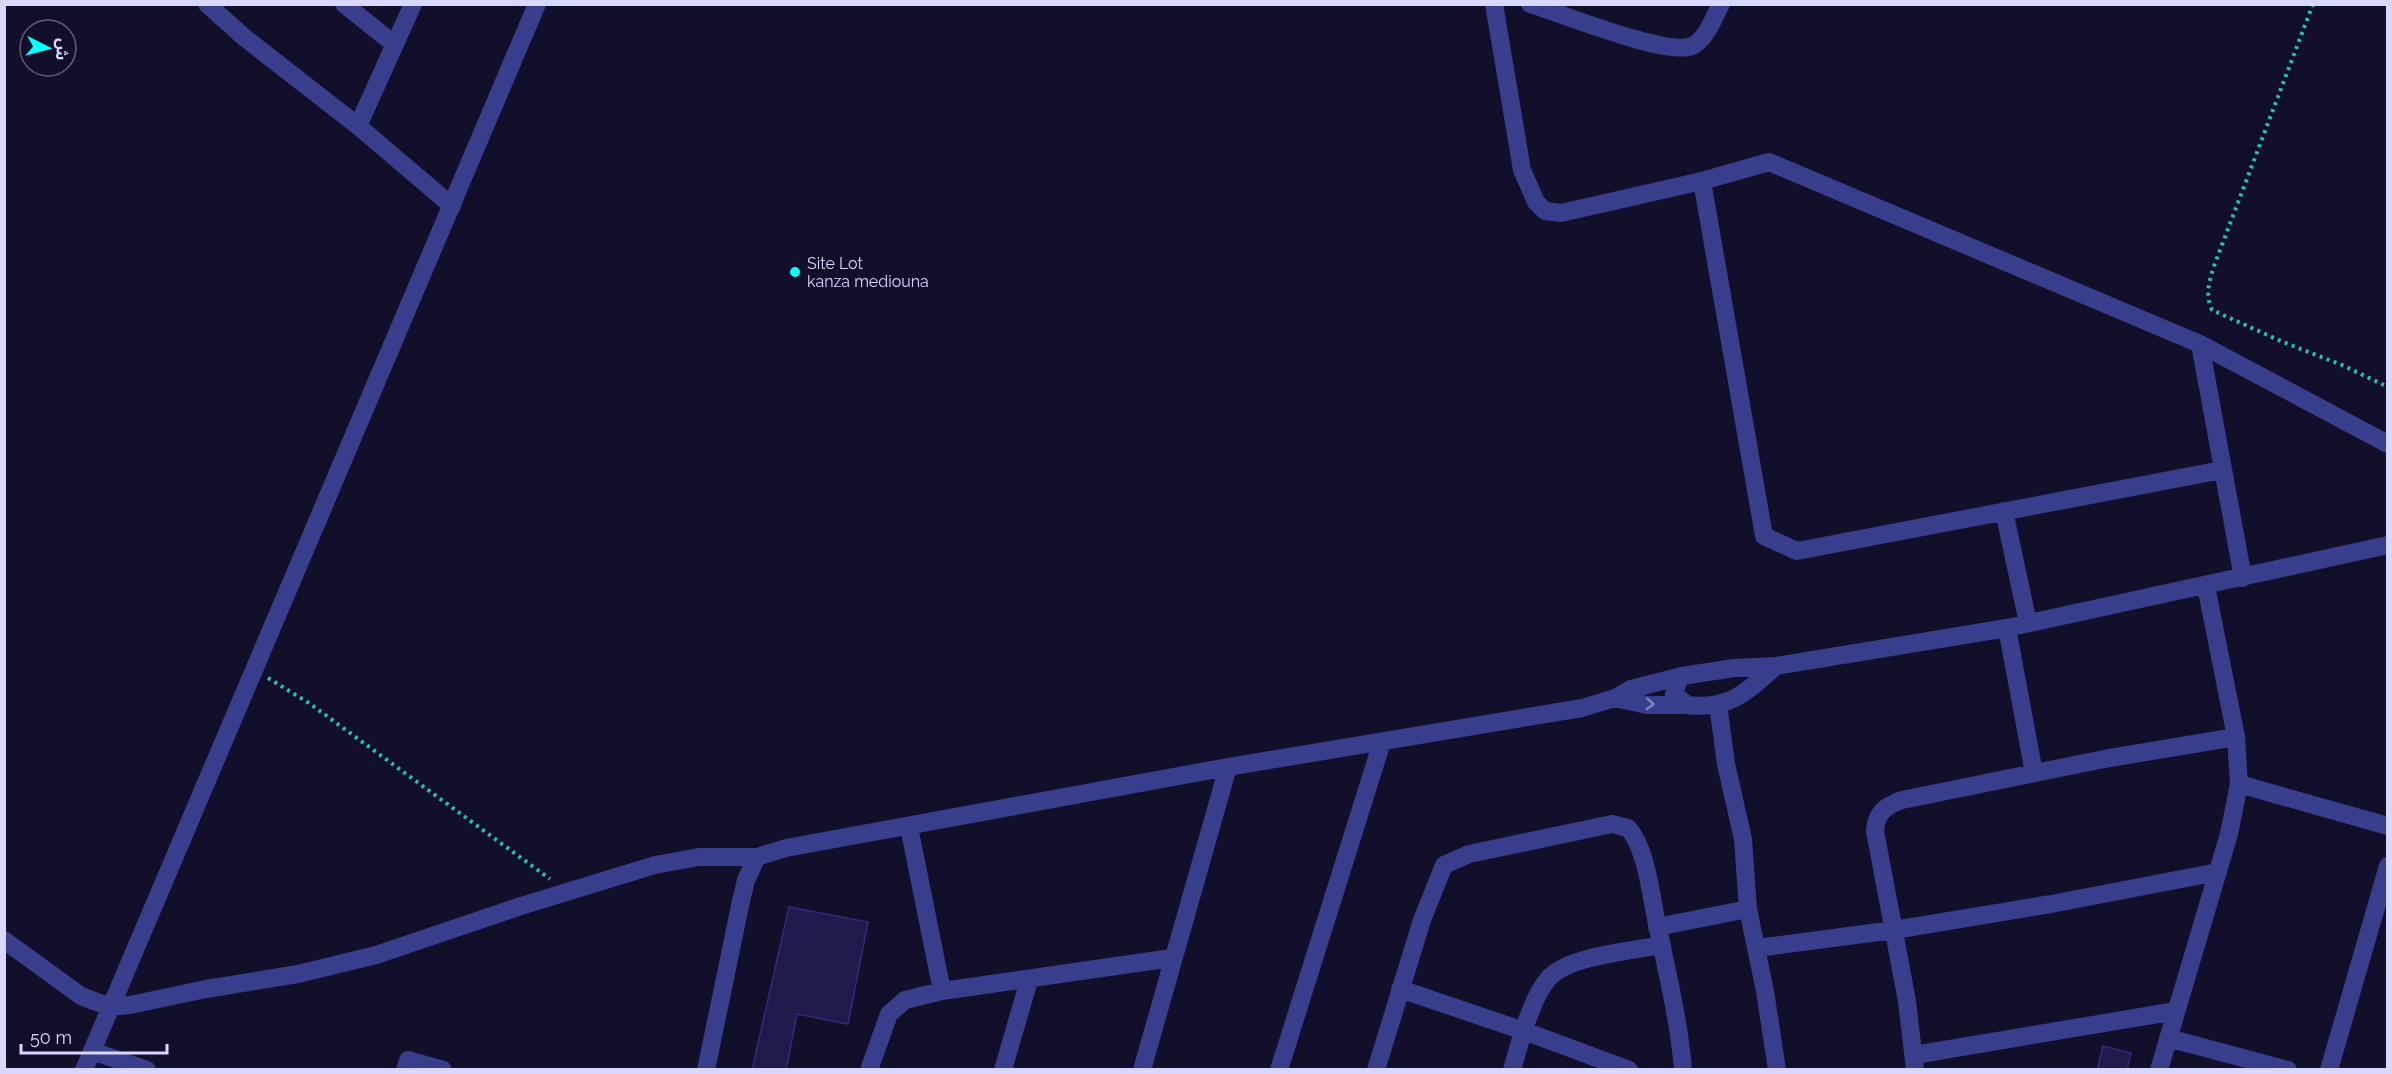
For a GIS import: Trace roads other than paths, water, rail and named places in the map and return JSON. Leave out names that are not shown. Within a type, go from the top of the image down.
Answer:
[{"type":"street","points":[[207,4],[245,38],[358,126],[452,206]]},
{"type":"street","points":[[344,4],[394,44]]},
{"type":"street","points":[[358,126],[413,4]]},
{"type":"street","points":[[84,1070],[537,4]]},
{"type":"street","points":[[1494,4],[1522,170],[1536,202],[1545,211],[1561,213],[1702,181],[1769,162],[2200,344],[2388,444]]},
{"type":"street","points":[[1530,4],[1577,12],[1664,46],[1686,48],[1696,44],[1721,4]]},
{"type":"street","points":[[1702,181],[1764,536],[1797,550],[2222,470]]},
{"type":"street","points":[[2200,344],[2243,578]]},
{"type":"street","points":[[2004,511],[2028,623]]},
{"type":"street","points":[[4,940],[81,996],[110,1007],[327,968],[397,949],[626,872],[699,857],[757,857],[786,848],[1228,767],[1582,708],[1615,698],[1631,688],[1682,676],[1734,668],[1776,666],[2007,628],[2388,545]]},
{"type":"street","points":[[2159,1070],[2218,872],[2239,784],[2236,736],[2206,586]]},
{"type":"street","points":[[2007,628],[2034,773]]},
{"type":"street","points":[[1615,698],[1647,705],[1718,704],[1742,696],[1776,666]]},
{"type":"street","points":[[1734,668],[1739,670],[1745,680],[1746,687],[1742,696]]},
{"type":"street","points":[[1682,676],[1674,694],[1687,705]]},
{"type":"street","points":[[1718,704],[1726,764],[1743,839],[1748,909],[1757,948],[1777,1070]]},
{"type":"street","points":[[2176,1011],[1914,1062],[1907,1001],[1875,831],[1877,818],[1889,804],[1902,800],[2104,759],[2236,736]]},
{"type":"street","points":[[1279,1070],[1382,742]]},
{"type":"street","points":[[1142,1070],[1228,767]]},
{"type":"street","points":[[2239,784],[2388,826]]},
{"type":"street","points":[[1376,1070],[1422,920],[1442,868],[1451,860],[1469,854],[1612,824],[1624,825],[1634,834],[1639,847],[1679,1033],[1683,1070]]},
{"type":"street","points":[[909,827],[942,991]]},
{"type":"street","points":[[706,1070],[746,880],[757,857]]},
{"type":"street","points":[[2329,1070],[2388,866]]},
{"type":"street","points":[[1757,948],[1894,930],[2051,904],[2218,872]]},
{"type":"street","points":[[1512,1070],[1524,1031],[1541,989],[1546,980],[1558,971],[1659,936],[1748,909]]},
{"type":"street","points":[[869,1070],[892,1009],[904,1000],[942,991],[1172,958]]},
{"type":"street","points":[[1003,1070],[1029,980]]},
{"type":"street","points":[[1400,989],[1629,1070]]},
{"type":"street","points":[[2168,1038],[2288,1070]]},
{"type":"street","points":[[92,1052],[147,1070]]},
{"type":"street","points":[[405,1070],[408,1060],[443,1070]]},
{"type":"place","name":"Site Lot kanza mediouna","points":[[795,272]]}]
